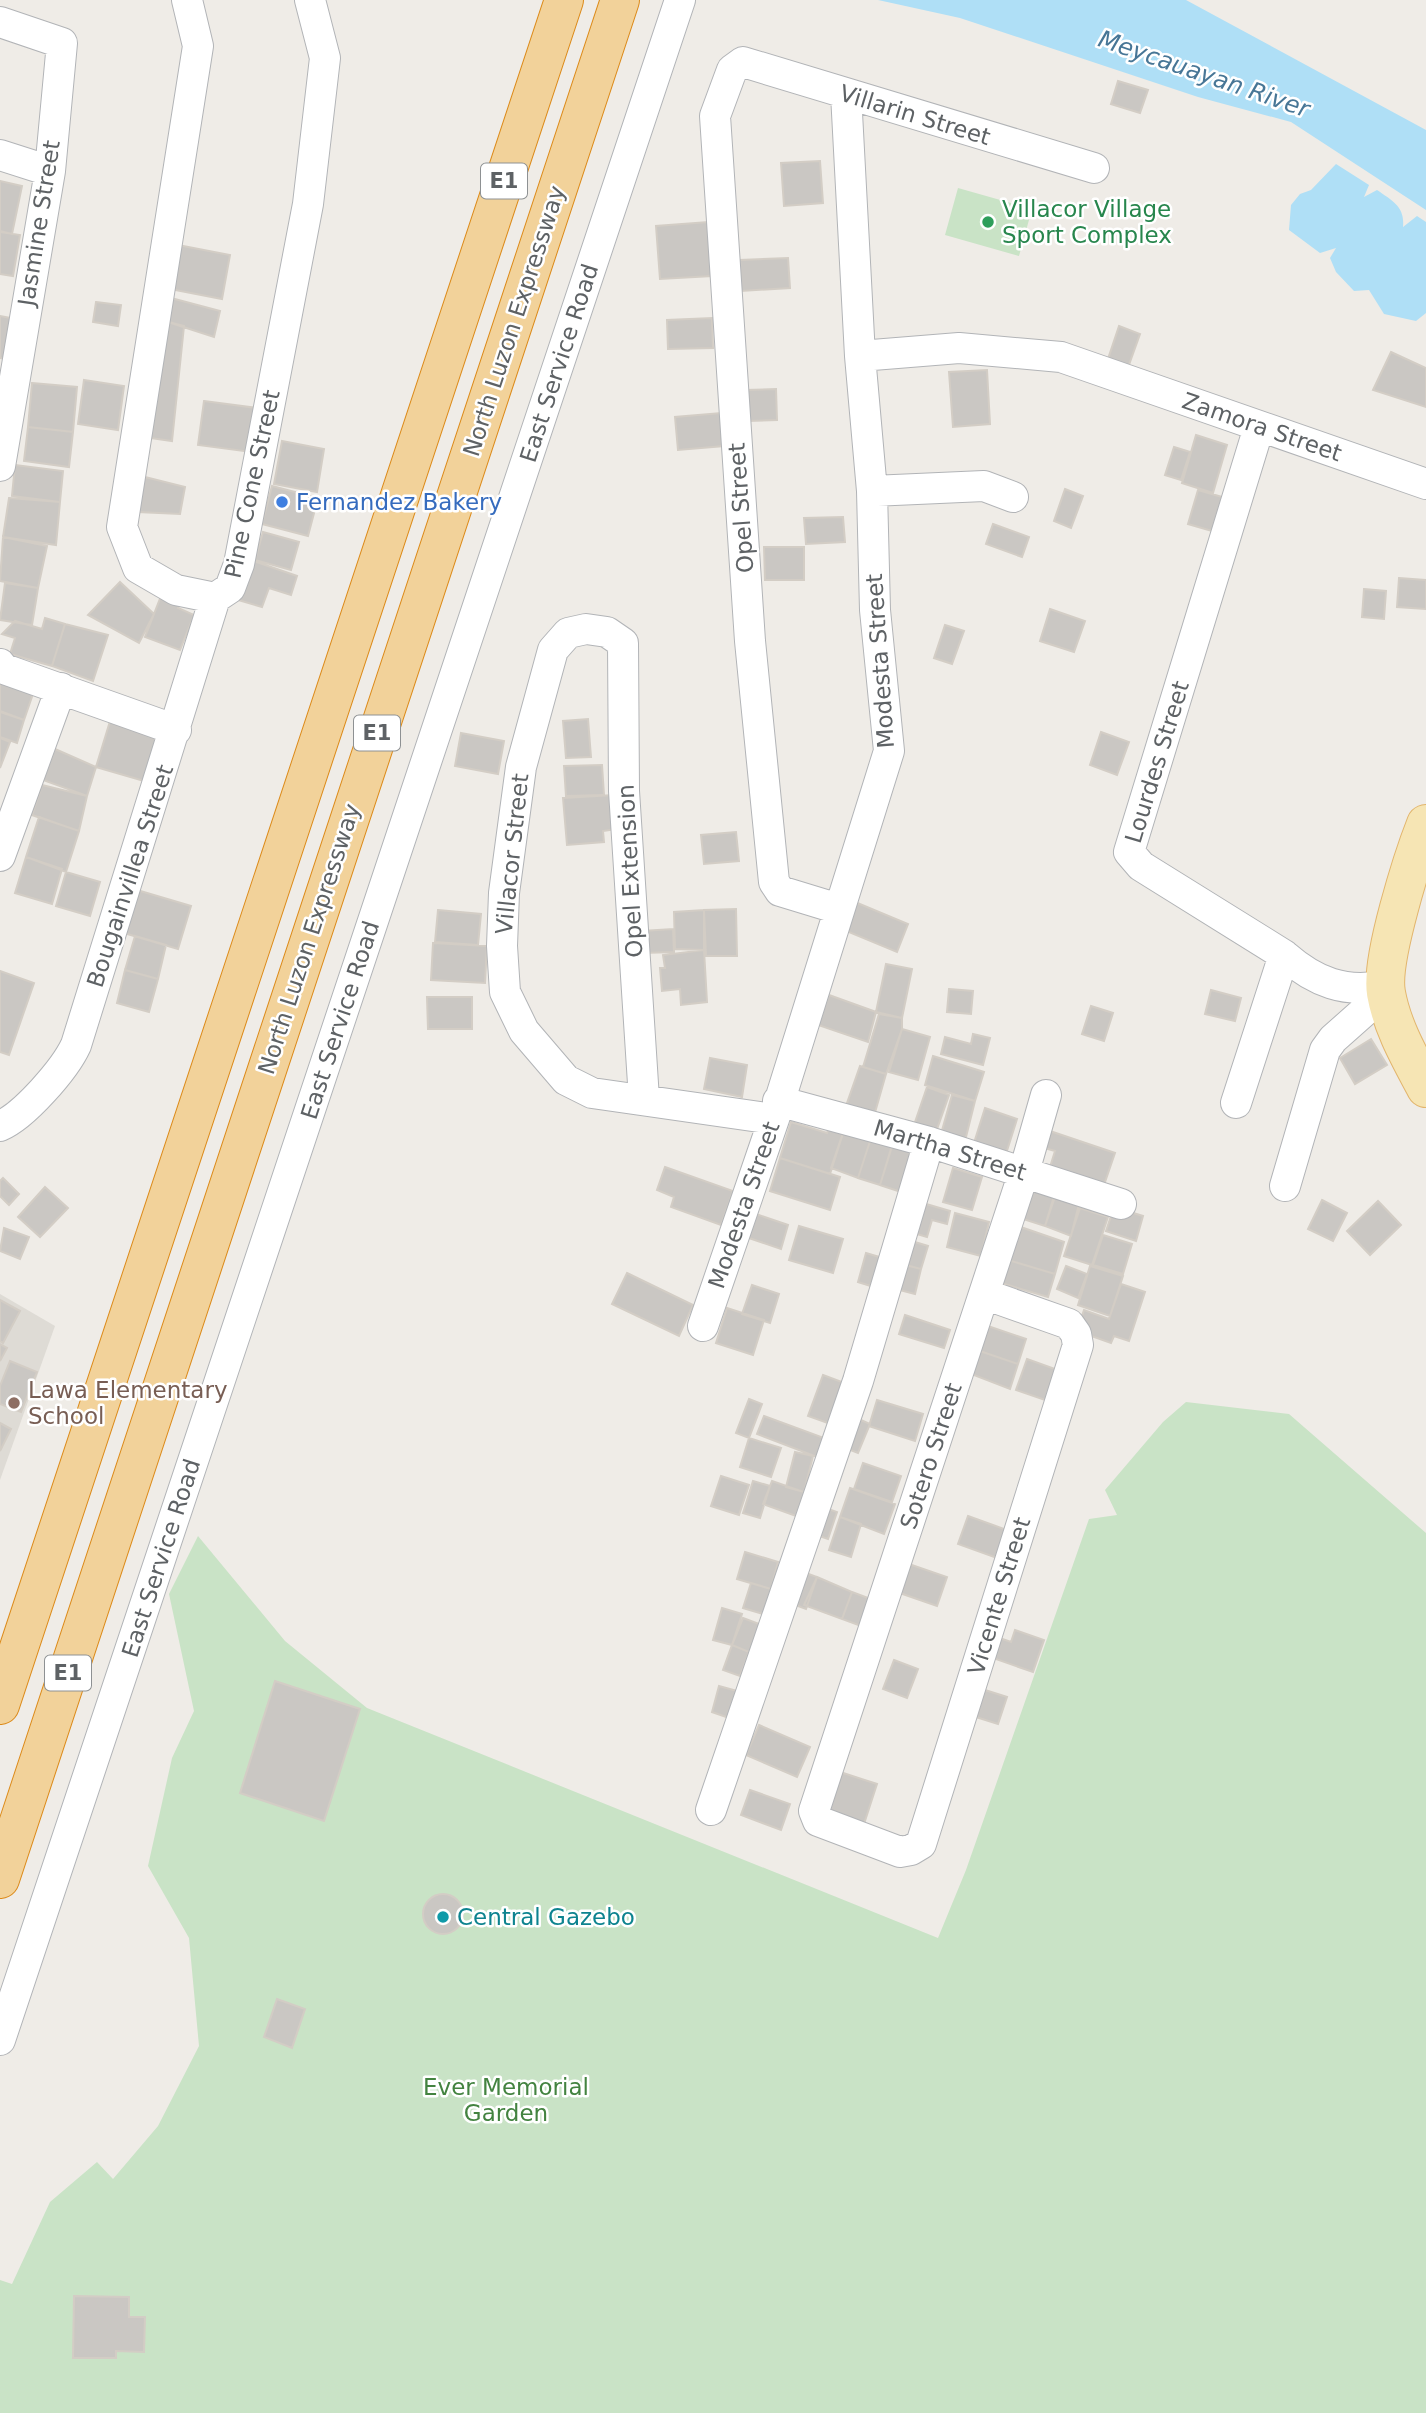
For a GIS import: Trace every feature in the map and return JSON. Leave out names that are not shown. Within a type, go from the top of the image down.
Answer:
[{"type":"highway","name":"E1","points":[[0,1704],[564,0]]},
{"type":"highway","name":"North Luzon Expressway","points":[[0,1879],[620,0]]},
{"type":"main road","points":[[1426,824],[1415,852],[1391,942],[1386,989],[1401,1042],[1426,1088]]},
{"type":"street","name":"Pine Cone Street","points":[[187,0],[198,46],[122,527],[138,568],[176,590],[215,598],[230,588],[239,564],[307,204],[326,58],[310,0]]},
{"type":"street","name":"East Service Road","points":[[0,2040],[680,0]]},
{"type":"street","name":"Jasmine Street","points":[[0,22],[62,43],[50,171],[0,466]]},
{"type":"street","name":"Villarin Street","points":[[737,65],[743,62],[1094,168]]},
{"type":"street","name":"Opel Street","points":[[737,65],[715,116],[750,641],[774,882],[780,891],[839,909]]},
{"type":"street","name":"Modesta Street","points":[[703,1326],[776,1110],[889,751],[875,610],[872,491],[860,356],[846,94]]},
{"type":"street","points":[[0,155],[50,171]]},
{"type":"street","name":"Zamora Street","points":[[860,356],[959,348],[1061,358],[1426,484]]},
{"type":"street","name":"Lourdes Street","points":[[1259,427],[1129,852],[1141,866],[1284,955],[1303,972],[1323,982],[1348,989],[1386,989]]},
{"type":"street","points":[[872,491],[984,486],[1013,497]]},
{"type":"street","name":"Bougainvillea Street","points":[[0,1126],[42,1091],[67,1064],[76,1045],[215,598]]},
{"type":"street","name":"Villacor Street","points":[[623,643],[607,632],[586,629],[568,634],[553,650],[521,767],[504,893],[502,946],[505,992],[524,1031],[566,1080],[592,1093],[776,1110]]},
{"type":"street","name":"Opel Extension","points":[[623,643],[624,791],[644,1099]]},
{"type":"street","points":[[0,664],[4,669],[176,730]]},
{"type":"street","points":[[0,856],[61,688]]},
{"type":"street","points":[[1236,1103],[1284,955]]},
{"type":"street","points":[[1285,1186],[1325,1050],[1333,1039],[1386,989]]},
{"type":"street","name":"Sotero Street","points":[[815,1817],[814,1811],[1024,1172],[1046,1095]]},
{"type":"street","name":"Martha Street","points":[[776,1110],[929,1142],[1121,1204]]},
{"type":"street","points":[[711,1811],[858,1381],[929,1142]]},
{"type":"street","name":"Vicente Street","points":[[815,1817],[818,1821],[900,1852],[921,1844],[1078,1345],[1076,1334],[1069,1324],[984,1294]]},
{"type":"shaded area","name":"Lawa Elementary School","points":[[0,1294],[55,1326],[0,1480]]},
{"type":"green space","name":"Villacor Village Sport Complex","points":[[958,188],[1032,209],[1019,256],[945,235]]},
{"type":"green space","name":"Ever Memorial Garden","points":[[1186,1402],[1289,1414],[1426,1533],[1426,2413],[0,2413],[0,2280],[12,2284],[50,2202],[97,2162],[113,2179],[158,2126],[199,2046],[189,1938],[148,1866],[172,1758],[194,1711],[169,1594],[198,1536],[285,1641],[367,1708],[938,1938],[966,1870],[1089,1519],[1117,1515],[1105,1490],[1163,1422]]},
{"type":"water","name":"Meycauayan River","points":[[878,0],[1186,0],[1426,130],[1426,210],[1291,122],[1198,97],[960,18]]},
{"type":"water","points":[[1336,164],[1369,185],[1364,197],[1377,190],[1393,201],[1402,214],[1403,227],[1417,216],[1426,222],[1426,313],[1416,321],[1384,314],[1369,290],[1354,291],[1336,272],[1330,258],[1336,248],[1320,253],[1289,230],[1291,205],[1300,194],[1311,190]]},
{"type":"building","points":[[1118,81],[1148,90],[1140,113],[1111,104]]},
{"type":"building","points":[[820,161],[823,203],[784,206],[781,163]]},
{"type":"building","points":[[0,181],[22,186],[12,234],[0,231]]},
{"type":"building","points":[[708,222],[712,276],[660,279],[656,226]]},
{"type":"building","points":[[0,232],[20,235],[13,276],[0,274]]},
{"type":"building","points":[[178,245],[230,255],[222,299],[170,289]]},
{"type":"building","points":[[788,258],[790,288],[741,291],[740,260]]},
{"type":"building","points":[[171,298],[220,311],[214,337],[165,321]]},
{"type":"building","points":[[96,302],[121,305],[118,326],[93,322]]},
{"type":"building","points":[[0,316],[11,318],[6,359],[0,358]]},
{"type":"building","points":[[712,318],[713,348],[668,349],[667,320]]},
{"type":"building","points":[[165,321],[184,326],[172,441],[150,438]]},
{"type":"building","points":[[1119,326],[1140,334],[1125,376],[1105,368]]},
{"type":"building","points":[[1391,352],[1426,368],[1426,407],[1373,390]]},
{"type":"building","points":[[987,370],[990,424],[953,427],[949,372]]},
{"type":"building","points":[[84,380],[124,386],[118,430],[78,424]]},
{"type":"building","points":[[32,383],[77,387],[73,432],[28,427]]},
{"type":"building","points":[[776,389],[777,420],[748,421],[746,390]]},
{"type":"building","points":[[204,401],[257,408],[251,452],[198,445]]},
{"type":"building","points":[[721,413],[724,446],[678,450],[675,417]]},
{"type":"building","points":[[28,427],[73,432],[69,467],[24,461]]},
{"type":"building","points":[[1196,435],[1227,445],[1213,493],[1182,483]]},
{"type":"building","points":[[282,441],[324,449],[317,492],[274,484]]},
{"type":"building","points":[[1174,447],[1190,452],[1181,480],[1165,475]]},
{"type":"building","points":[[15,465],[63,471],[60,502],[12,496]]},
{"type":"building","points":[[145,477],[185,487],[180,514],[138,512]]},
{"type":"building","points":[[272,486],[318,498],[308,536],[262,524]]},
{"type":"building","points":[[1065,489],[1083,496],[1071,528],[1054,521]]},
{"type":"building","points":[[1198,490],[1222,497],[1212,531],[1188,524]]},
{"type":"building","points":[[9,498],[60,502],[56,545],[3,537]]},
{"type":"building","points":[[843,517],[845,542],[806,544],[804,518]]},
{"type":"building","points":[[993,524],[1029,537],[1022,557],[986,544]]},
{"type":"building","points":[[263,532],[299,542],[291,570],[255,560]]},
{"type":"building","points":[[3,537],[47,546],[38,588],[0,581]]},
{"type":"building","points":[[764,547],[804,547],[804,580],[765,580]]},
{"type":"building","points":[[248,559],[297,576],[291,595],[269,588],[262,607],[235,599]]},
{"type":"building","points":[[1399,578],[1426,580],[1426,609],[1397,607]]},
{"type":"building","points":[[120,582],[154,614],[139,643],[88,615]]},
{"type":"building","points":[[5,583],[38,588],[32,625],[0,620]]},
{"type":"building","points":[[1364,589],[1386,591],[1384,619],[1362,617]]},
{"type":"building","points":[[163,591],[182,598],[178,608],[194,615],[180,650],[145,637]]},
{"type":"building","points":[[1050,609],[1085,621],[1074,652],[1040,641]]},
{"type":"building","points":[[45,618],[65,624],[52,666],[10,654],[15,638],[2,634],[15,621],[42,629]]},
{"type":"building","points":[[65,624],[108,635],[93,681],[52,666]]},
{"type":"building","points":[[945,625],[964,631],[952,664],[934,658]]},
{"type":"building","points":[[0,680],[34,691],[24,720],[0,711]]},
{"type":"building","points":[[0,712],[24,720],[17,743],[0,737]]},
{"type":"building","points":[[111,718],[165,735],[151,783],[96,767]]},
{"type":"building","points":[[588,719],[591,757],[566,758],[563,721]]},
{"type":"building","points":[[1101,732],[1129,742],[1117,775],[1090,765]]},
{"type":"building","points":[[461,733],[504,741],[498,774],[455,766]]},
{"type":"building","points":[[0,738],[10,742],[0,768]]},
{"type":"building","points":[[55,749],[96,767],[87,796],[43,780]]},
{"type":"building","points":[[602,765],[604,795],[566,796],[564,766]]},
{"type":"building","points":[[42,785],[87,796],[79,831],[32,815]]},
{"type":"building","points":[[614,795],[617,829],[603,831],[604,842],[567,845],[563,798]]},
{"type":"building","points":[[39,817],[79,831],[66,872],[26,857]]},
{"type":"building","points":[[736,832],[739,861],[704,864],[701,835]]},
{"type":"building","points":[[26,857],[62,869],[52,904],[15,893]]},
{"type":"building","points":[[66,872],[100,882],[90,916],[56,906]]},
{"type":"building","points":[[137,890],[191,906],[178,949],[124,933]]},
{"type":"building","points":[[855,902],[908,924],[897,952],[844,930]]},
{"type":"building","points":[[736,909],[737,956],[706,956],[704,910]]},
{"type":"building","points":[[438,910],[481,914],[478,945],[435,942]]},
{"type":"building","points":[[704,910],[704,950],[675,949],[674,912]]},
{"type":"building","points":[[673,929],[674,952],[643,953],[642,931]]},
{"type":"building","points":[[135,936],[166,945],[158,979],[125,970]]},
{"type":"building","points":[[433,943],[487,946],[485,983],[431,980]]},
{"type":"building","points":[[704,950],[707,1002],[681,1005],[680,989],[662,991],[660,968],[665,968],[663,955]]},
{"type":"building","points":[[886,964],[912,969],[902,1018],[876,1012]]},
{"type":"building","points":[[125,970],[158,979],[149,1012],[117,1003]]},
{"type":"building","points":[[0,971],[34,983],[9,1055],[0,1052]]},
{"type":"building","points":[[949,989],[973,991],[971,1014],[947,1012]]},
{"type":"building","points":[[1211,990],[1241,998],[1235,1021],[1205,1014]]},
{"type":"building","points":[[829,995],[876,1012],[868,1042],[818,1025]]},
{"type":"building","points":[[427,997],[472,997],[472,1029],[428,1029]]},
{"type":"building","points":[[1091,1006],[1113,1013],[1104,1041],[1082,1034]]},
{"type":"building","points":[[879,1014],[902,1018],[902,1029],[886,1074],[863,1067]]},
{"type":"building","points":[[902,1029],[930,1037],[918,1080],[889,1072]]},
{"type":"building","points":[[973,1034],[990,1038],[983,1065],[941,1054],[945,1037],[971,1044]]},
{"type":"building","points":[[1371,1039],[1387,1065],[1355,1084],[1340,1058]]},
{"type":"building","points":[[933,1056],[984,1072],[975,1101],[925,1085]]},
{"type":"building","points":[[710,1058],[747,1065],[742,1097],[704,1089]]},
{"type":"building","points":[[860,1066],[886,1074],[874,1116],[846,1106]]},
{"type":"building","points":[[927,1087],[949,1095],[936,1132],[914,1125]]},
{"type":"building","points":[[952,1095],[975,1101],[965,1141],[941,1134]]},
{"type":"building","points":[[985,1108],[1017,1119],[1005,1157],[973,1146]]},
{"type":"building","points":[[791,1122],[827,1133],[831,1122],[845,1127],[830,1174],[780,1158]]},
{"type":"building","points":[[845,1127],[872,1135],[858,1178],[831,1168]]},
{"type":"building","points":[[1047,1130],[1115,1153],[1104,1185],[1050,1167],[1055,1151],[1041,1147]]},
{"type":"building","points":[[872,1135],[893,1142],[880,1185],[858,1178]]},
{"type":"building","points":[[894,1140],[918,1148],[904,1193],[880,1185]]},
{"type":"building","points":[[780,1158],[840,1177],[830,1210],[770,1191]]},
{"type":"building","points":[[665,1167],[733,1191],[721,1225],[671,1207],[674,1197],[657,1190]]},
{"type":"building","points":[[953,1168],[982,1177],[972,1210],[943,1202]]},
{"type":"building","points":[[3,1178],[19,1194],[9,1205],[0,1196],[0,1181]]},
{"type":"building","points":[[1027,1186],[1054,1196],[1045,1226],[1017,1217]]},
{"type":"building","points":[[45,1187],[68,1208],[40,1237],[18,1217]]},
{"type":"building","points":[[1057,1191],[1080,1200],[1071,1236],[1045,1226]]},
{"type":"building","points":[[1322,1200],[1347,1213],[1333,1241],[1308,1229]]},
{"type":"building","points":[[916,1201],[950,1211],[947,1224],[932,1220],[927,1237],[907,1231]]},
{"type":"building","points":[[1378,1201],[1401,1225],[1370,1255],[1347,1231]]},
{"type":"building","points":[[1114,1207],[1143,1216],[1136,1241],[1106,1231]]},
{"type":"building","points":[[1080,1208],[1108,1217],[1092,1265],[1064,1256]]},
{"type":"building","points":[[753,1213],[788,1225],[781,1249],[746,1237]]},
{"type":"building","points":[[955,1213],[989,1222],[981,1256],[947,1247]]},
{"type":"building","points":[[1012,1224],[1064,1242],[1055,1274],[1001,1258]]},
{"type":"building","points":[[799,1226],[843,1239],[833,1273],[789,1260]]},
{"type":"building","points":[[4,1228],[29,1237],[20,1259],[0,1251]]},
{"type":"building","points":[[1103,1235],[1132,1244],[1123,1274],[1093,1265]]},
{"type":"building","points":[[905,1239],[928,1246],[921,1269],[898,1263]]},
{"type":"building","points":[[866,1253],[886,1259],[877,1288],[858,1282]]},
{"type":"building","points":[[1008,1260],[1055,1274],[1048,1297],[1001,1283]]},
{"type":"building","points":[[898,1263],[921,1269],[915,1294],[892,1288]]},
{"type":"building","points":[[1066,1266],[1087,1274],[1078,1298],[1057,1289]]},
{"type":"building","points":[[1090,1266],[1123,1276],[1110,1316],[1078,1305]]},
{"type":"building","points":[[627,1273],[693,1305],[679,1336],[612,1304]]},
{"type":"building","points":[[1121,1284],[1145,1292],[1129,1341],[1114,1336],[1111,1343],[1077,1331],[1084,1310],[1109,1319]]},
{"type":"building","points":[[752,1285],[779,1294],[770,1323],[742,1314]]},
{"type":"building","points":[[0,1300],[20,1311],[3,1343],[0,1341]]},
{"type":"building","points":[[727,1308],[764,1320],[753,1355],[716,1343]]},
{"type":"building","points":[[905,1315],[950,1330],[944,1348],[899,1334]]},
{"type":"building","points":[[982,1324],[1026,1339],[1018,1364],[974,1349]]},
{"type":"building","points":[[0,1344],[7,1348],[0,1361]]},
{"type":"building","points":[[974,1349],[1018,1364],[1010,1389],[966,1372]]},
{"type":"building","points":[[1027,1359],[1058,1370],[1048,1401],[1016,1390]]},
{"type":"building","points":[[10,1361],[37,1372],[21,1412],[0,1404],[0,1386]]},
{"type":"building","points":[[823,1375],[850,1385],[836,1426],[808,1416]]},
{"type":"building","points":[[749,1399],[762,1404],[749,1438],[736,1433]]},
{"type":"building","points":[[877,1400],[923,1414],[915,1441],[869,1426]]},
{"type":"building","points":[[764,1416],[824,1438],[817,1457],[757,1434]]},
{"type":"building","points":[[852,1416],[870,1424],[858,1453],[840,1446]]},
{"type":"building","points":[[0,1423],[11,1429],[0,1451]]},
{"type":"building","points":[[749,1438],[781,1448],[771,1477],[740,1467]]},
{"type":"building","points":[[795,1452],[813,1456],[804,1492],[786,1487]]},
{"type":"building","points":[[863,1463],[901,1476],[892,1502],[854,1489]]},
{"type":"building","points":[[721,1476],[749,1485],[739,1515],[711,1506]]},
{"type":"building","points":[[753,1481],[770,1486],[760,1518],[743,1513]]},
{"type":"building","points":[[772,1481],[804,1492],[796,1516],[763,1504]]},
{"type":"building","points":[[850,1488],[895,1504],[884,1534],[840,1517]]},
{"type":"building","points":[[820,1506],[837,1512],[828,1539],[810,1533]]},
{"type":"building","points":[[968,1516],[1007,1530],[997,1558],[958,1544]]},
{"type":"building","points":[[840,1517],[861,1524],[851,1557],[829,1550]]},
{"type":"building","points":[[745,1552],[778,1562],[771,1589],[737,1579]]},
{"type":"building","points":[[906,1563],[947,1577],[937,1606],[897,1592]]},
{"type":"building","points":[[798,1570],[817,1577],[806,1609],[787,1602]]},
{"type":"building","points":[[817,1577],[852,1592],[842,1619],[804,1605]]},
{"type":"building","points":[[751,1583],[771,1589],[763,1614],[743,1608]]},
{"type":"building","points":[[852,1592],[871,1599],[861,1626],[842,1619]]},
{"type":"building","points":[[722,1608],[742,1614],[732,1645],[713,1640]]},
{"type":"building","points":[[743,1618],[762,1625],[751,1653],[732,1645]]},
{"type":"building","points":[[1015,1630],[1044,1640],[1033,1672],[990,1657],[997,1637],[1011,1642]]},
{"type":"building","points":[[732,1645],[749,1652],[740,1676],[723,1670]]},
{"type":"building","points":[[894,1660],[918,1669],[907,1698],[883,1689]]},
{"type":"building","points":[[275,1681],[360,1709],[324,1821],[240,1793]]},
{"type":"building","points":[[719,1686],[737,1691],[729,1718],[712,1712]]},
{"type":"building","points":[[985,1690],[1007,1697],[998,1724],[976,1717]]},
{"type":"building","points":[[759,1725],[810,1747],[797,1777],[746,1755]]},
{"type":"building","points":[[834,1770],[877,1784],[864,1824],[821,1810]]},
{"type":"building","points":[[750,1790],[790,1804],[781,1830],[741,1815]]},
{"type":"building","name":"Central Gazebo","points":[[443,1894],[457,1900],[463,1914],[457,1928],[443,1934],[429,1928],[423,1914],[429,1900]]},
{"type":"building","points":[[277,1999],[305,2009],[292,2048],[264,2037]]},
{"type":"building","points":[[74,2296],[129,2297],[129,2317],[145,2317],[144,2352],[116,2351],[116,2358],[73,2358]]},
{"type":"place","name":"Villacor Village Sport Complex","points":[[988,222]]},
{"type":"place","name":"Fernandez Bakery","points":[[282,502]]},
{"type":"place","name":"Lawa Elementary School","points":[[14,1403]]},
{"type":"place","name":"Central Gazebo","points":[[443,1917]]}]
